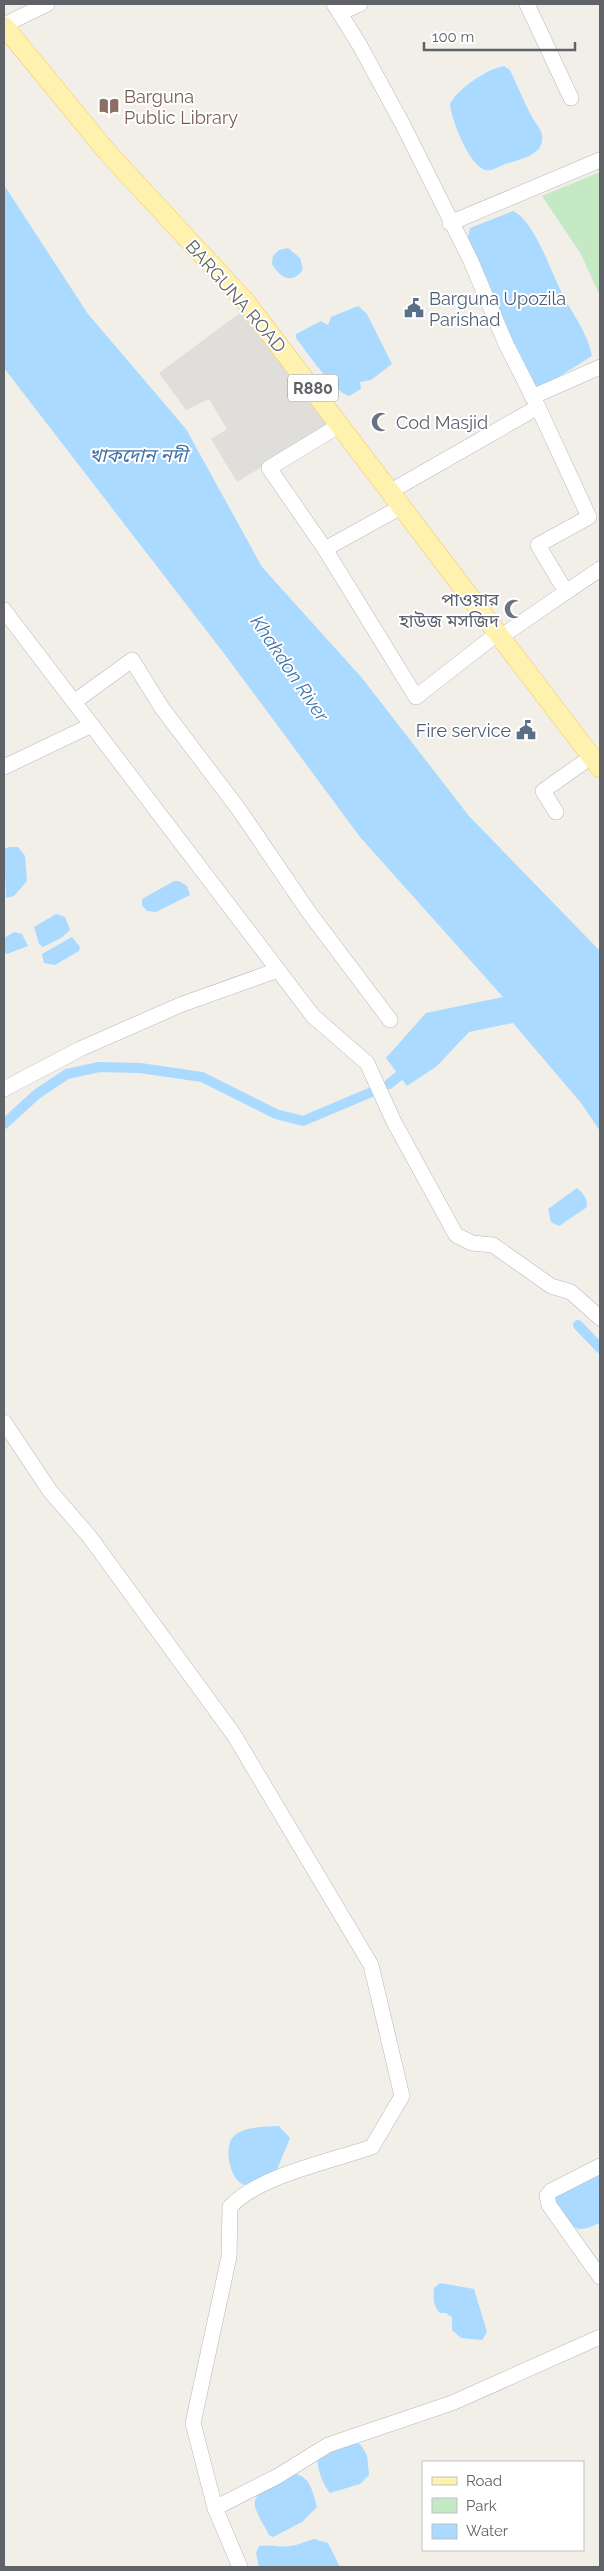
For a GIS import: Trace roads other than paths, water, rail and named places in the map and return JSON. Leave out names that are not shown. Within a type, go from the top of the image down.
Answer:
[{"type":"main road","name":"BARGUNA ROAD","points":[[6,21],[108,153],[245,301],[401,507],[503,632]]},
{"type":"main road","name":"BARGUNA ROAD","points":[[6,21],[142,178],[233,273],[398,487],[597,759]]},
{"type":"street","points":[[6,21],[47,4]]},
{"type":"street","points":[[360,4],[337,9],[360,44],[470,259],[506,344],[589,517],[538,545],[566,592]]},
{"type":"street","points":[[526,4],[571,98]]},
{"type":"street","points":[[450,223],[600,160]]},
{"type":"street","points":[[398,487],[535,402],[600,367]]},
{"type":"street","points":[[340,425],[269,468],[324,549],[416,697],[503,632],[600,569]]},
{"type":"street","points":[[324,549],[401,507]]},
{"type":"street","points":[[4,610],[313,1016],[367,1062],[394,1122],[456,1235],[472,1243],[493,1245],[551,1286],[571,1292],[600,1318]]},
{"type":"street","points":[[74,702],[132,660],[162,708],[240,811],[308,911],[390,1020]]},
{"type":"street","points":[[4,767],[92,725]]},
{"type":"street","points":[[556,812],[543,790],[597,759]]},
{"type":"street","points":[[4,1089],[80,1049],[180,1005],[278,970]]},
{"type":"street","points":[[4,1422],[50,1491],[89,1536],[234,1736],[371,1965],[402,2096],[372,2147],[274,2179],[242,2194],[230,2207],[229,2256],[193,2423],[215,2508],[240,2567]]},
{"type":"street","points":[[600,2166],[551,2191],[547,2196],[549,2206],[600,2277]]},
{"type":"street","points":[[215,2508],[278,2476],[328,2445],[452,2403],[600,2337]]},
{"type":"water","points":[[504,66],[510,70],[532,118],[540,130],[542,142],[535,153],[529,156],[492,170],[485,170],[473,160],[467,151],[457,130],[450,104],[459,92],[473,80],[489,71]]},
{"type":"water","name":"খাকদোন নদী","points":[[4,185],[88,314],[186,429],[262,567],[362,678],[469,816],[600,951],[600,1131],[581,1103],[513,1023],[469,1032],[437,1066],[407,1086],[386,1058],[426,1013],[503,997],[360,837],[226,656],[4,368]]},
{"type":"water","points":[[513,211],[521,216],[535,235],[562,293],[583,331],[592,356],[547,384],[537,386],[530,381],[468,238],[470,228]]},
{"type":"water","points":[[288,248],[300,258],[303,269],[295,277],[291,278],[283,276],[272,264],[273,256],[279,250]]},
{"type":"water","points":[[358,306],[367,314],[392,364],[371,380],[360,382],[361,389],[349,396],[336,387],[321,370],[296,338],[296,334],[321,321],[328,325],[331,317]]},
{"type":"water","points":[[18,847],[25,856],[27,881],[14,896],[6,898],[4,849]]},
{"type":"water","points":[[174,881],[179,881],[187,886],[190,895],[156,912],[147,911],[142,905],[142,899]]},
{"type":"water","points":[[56,914],[65,917],[70,930],[61,938],[43,947],[39,944],[34,927]]},
{"type":"water","points":[[14,932],[22,934],[28,946],[7,954],[4,952],[4,938]]},
{"type":"water","points":[[72,937],[80,947],[79,951],[55,965],[44,963],[42,954]]},
{"type":"water","points":[[577,1188],[584,1196],[587,1207],[559,1226],[551,1222],[548,1209]]},
{"type":"water","points":[[279,2126],[290,2138],[276,2172],[244,2185],[239,2182],[232,2170],[229,2155],[230,2142],[233,2137],[249,2129]]},
{"type":"water","points":[[600,2172],[600,2223],[586,2228],[577,2228],[568,2222],[555,2197]]},
{"type":"water","points":[[440,2283],[474,2289],[487,2332],[482,2340],[461,2338],[452,2330],[452,2317],[446,2313],[440,2313],[434,2301],[434,2288]]},
{"type":"water","points":[[353,2443],[360,2444],[367,2455],[369,2475],[360,2484],[330,2493],[321,2476],[318,2457]]},
{"type":"water","points":[[296,2474],[308,2483],[313,2491],[317,2507],[302,2522],[273,2537],[269,2535],[259,2517],[255,2500],[263,2490]]},
{"type":"water","points":[[314,2539],[328,2543],[340,2567],[259,2567],[256,2553],[259,2546],[291,2546]]},
{"type":"waterway","points":[[4,1124],[37,1094],[67,1074],[99,1067],[140,1068],[202,1077],[276,1114],[303,1121],[374,1091]]},
{"type":"waterway","points":[[389,1084],[410,1067]]},
{"type":"waterway","points":[[578,1325],[600,1348]]},
{"type":"place","name":"Barguna Public Library","points":[[109,106]]},
{"type":"place","name":"Barguna Upozila Parishad","points":[[414,308]]},
{"type":"place","name":"Cod Masjid","points":[[381,422]]},
{"type":"place","name":"পাওয়ার হাউজ মসজিদ","points":[[514,609]]},
{"type":"place","name":"Fire service","points":[[526,730]]},
{"type":"water label","name":"Khakdon River","points":[[290,668]]}]
